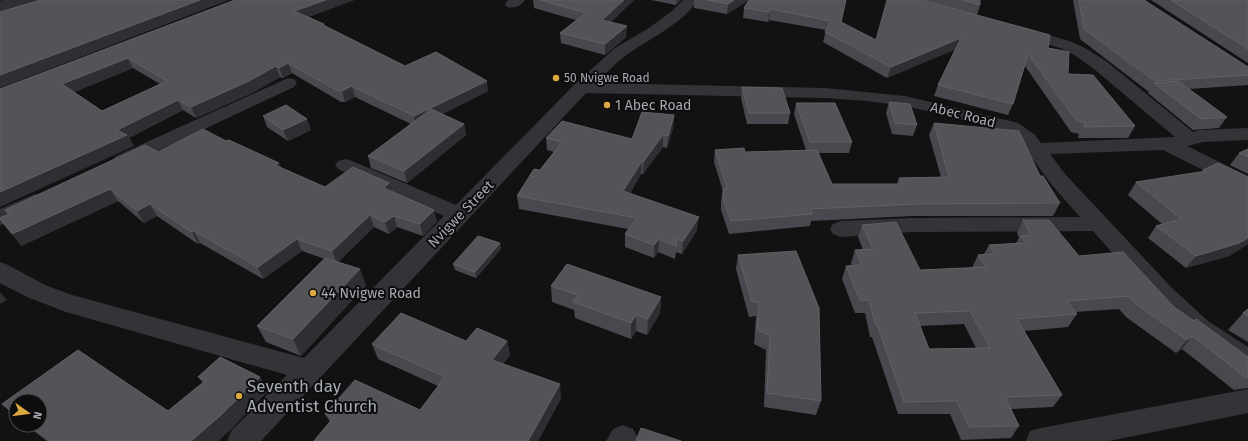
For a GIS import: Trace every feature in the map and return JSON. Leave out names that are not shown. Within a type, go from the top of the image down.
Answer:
[{"type":"street","name":"Nvigwe Street","points":[[242,441],[581,88],[621,51],[654,31],[677,14],[691,0]]},
{"type":"street","points":[[1009,28],[1053,41],[1079,51],[1100,65],[1191,140]]},
{"type":"street","points":[[108,167],[288,83]]},
{"type":"street","name":"Abec Road","points":[[581,88],[824,93],[890,99],[942,109],[1011,127],[1028,139],[1058,179],[1163,294],[1199,328],[1248,362]]},
{"type":"street","points":[[1035,149],[1166,144],[1191,140],[1200,136],[1248,134]]},
{"type":"street","points":[[1166,144],[1248,184]]},
{"type":"street","points":[[345,165],[460,215]]},
{"type":"street","points":[[0,218],[50,194]]},
{"type":"street","points":[[841,229],[912,225],[1098,224]]},
{"type":"street","points":[[0,271],[19,284],[44,295],[75,305],[310,370]]},
{"type":"street","points":[[1041,441],[1248,401]]},
{"type":"building","points":[[40,0],[200,0],[0,75],[0,12]]},
{"type":"building","points":[[235,0],[326,0],[294,11],[324,24],[323,25],[405,66],[436,52],[487,81],[414,116],[352,86],[342,91],[338,91],[288,63],[279,68],[276,66],[249,81],[191,107],[178,100],[117,130],[127,135],[0,192],[0,89]],"holes":[[[128,58],[167,81],[102,111],[62,84]]]},
{"type":"building","points":[[540,0],[624,0],[602,20],[627,26],[605,44],[560,33],[586,13]]},
{"type":"building","points":[[707,0],[734,0],[728,4]]},
{"type":"building","points":[[749,0],[846,0],[841,22],[876,40],[887,0],[922,0],[1050,35],[1048,48],[1069,52],[1068,74],[1093,75],[1135,126],[1084,127],[1085,123],[1077,121],[1028,54],[1013,104],[938,85],[961,38],[891,67],[825,32],[831,21],[770,9],[769,12],[744,8]]},
{"type":"building","points":[[962,0],[980,0],[980,5]]},
{"type":"building","points":[[1079,0],[1144,0],[1248,67],[1248,75],[1155,81],[1084,29]]},
{"type":"building","points":[[1171,0],[1248,0],[1248,49]]},
{"type":"building","points":[[1178,81],[1227,117],[1201,119],[1154,83]]},
{"type":"building","points":[[742,87],[782,88],[790,113],[749,113]]},
{"type":"building","points":[[889,102],[910,104],[917,125],[895,123]]},
{"type":"building","points":[[796,103],[835,103],[852,142],[810,142]]},
{"type":"building","points":[[286,105],[307,119],[283,130],[263,116]]},
{"type":"building","points":[[431,109],[464,124],[404,171],[368,156]]},
{"type":"building","points":[[642,112],[674,115],[668,136],[663,135],[644,161],[642,161],[623,191],[699,217],[683,241],[677,239],[676,246],[659,239],[654,245],[625,234],[637,218],[517,196],[534,169],[540,170],[562,142],[546,138],[562,121],[632,139]]},
{"type":"building","points":[[934,123],[1019,131],[1040,176],[1043,176],[1060,203],[917,204],[810,209],[813,214],[731,221],[723,198],[723,189],[727,188],[715,150],[744,148],[745,152],[817,150],[832,184],[902,184],[899,178],[949,177]]},
{"type":"building","points":[[203,129],[226,141],[229,140],[279,163],[275,165],[325,187],[353,167],[389,183],[384,188],[434,210],[420,224],[394,216],[385,222],[370,215],[332,251],[297,239],[258,267],[194,231],[192,232],[150,204],[137,211],[110,189],[12,234],[0,219],[9,214],[5,210],[145,145],[158,152]]},
{"type":"building","points":[[1248,149],[1248,157],[1239,153]]},
{"type":"building","points":[[1218,163],[1248,177],[1248,238],[1239,243],[1196,256],[1156,226],[1181,219],[1136,182],[1206,171],[1203,170]]},
{"type":"building","points":[[1023,220],[1049,220],[1079,256],[1123,252],[1174,307],[1194,321],[1196,319],[1248,357],[1248,377],[1246,378],[1193,336],[1187,340],[1136,304],[1129,296],[1067,301],[1077,314],[1017,319],[1062,395],[1005,397],[1019,426],[969,427],[957,401],[904,402],[877,324],[875,324],[869,300],[860,300],[846,266],[862,265],[855,250],[873,249],[862,225],[896,222],[920,270],[986,267],[978,255],[995,254],[989,245],[1026,243],[1020,236],[1031,235]],"holes":[[[970,311],[990,348],[929,349],[915,313]]]},
{"type":"building","points":[[478,236],[500,243],[475,272],[453,264]]},
{"type":"building","points":[[796,251],[819,308],[821,401],[767,393],[770,336],[757,330],[759,302],[752,302],[738,255]]},
{"type":"building","points":[[325,258],[360,269],[293,339],[257,326]]},
{"type":"building","points":[[567,264],[661,297],[648,319],[636,315],[631,323],[573,302],[578,295],[551,286]]},
{"type":"building","points":[[1248,309],[1248,316],[1243,313]]},
{"type":"building","points":[[401,313],[466,341],[477,328],[507,341],[492,360],[560,384],[528,441],[314,441],[333,418],[325,414],[355,380],[420,410],[445,377],[372,344]]},
{"type":"building","points":[[78,350],[168,411],[206,380],[198,377],[220,357],[260,377],[220,416],[191,441],[50,441],[40,433],[48,433],[48,393],[17,393]]},
{"type":"building","points":[[8,400],[8,409],[2,404]]},
{"type":"building","points":[[641,428],[681,441],[636,441]]},
{"type":"place","name":"50 Nvigwe Road","points":[[556,78]]},
{"type":"place","name":"1 Abec Road","points":[[607,105]]},
{"type":"place","name":"44 Nvigwe Road","points":[[313,293]]},
{"type":"place","name":"Seventh day Adventist Church","points":[[239,396]]}]
